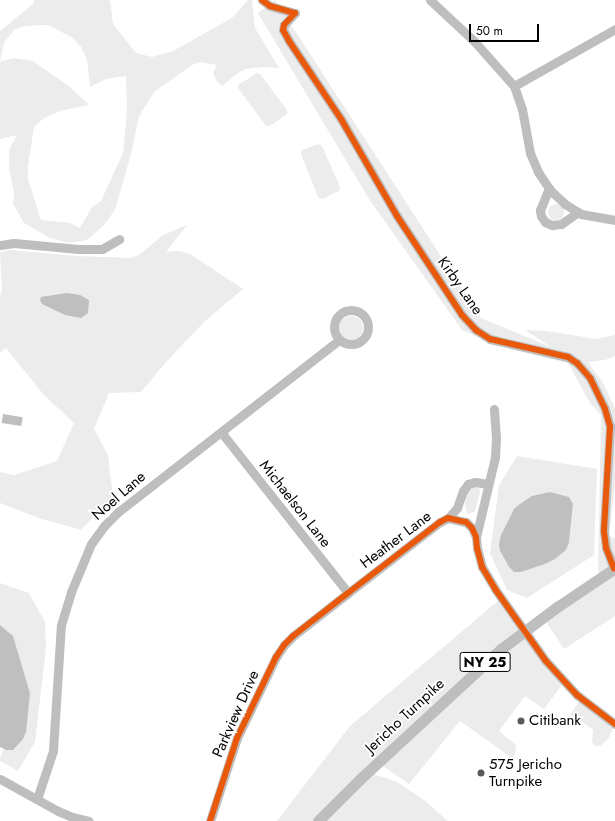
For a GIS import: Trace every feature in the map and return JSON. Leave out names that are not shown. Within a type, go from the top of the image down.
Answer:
[{"type":"main road","name":"Jericho Turnpike","points":[[318,821],[360,779],[479,667],[524,631],[614,568]]},
{"type":"street","name":"Kirby Lane","points":[[262,0],[270,6],[295,13],[284,26],[283,30],[289,41],[341,119],[397,216],[462,315],[476,330],[490,338],[568,357],[577,362],[590,378],[605,409],[610,426],[612,450],[604,531],[606,548],[614,568]]},
{"type":"street","points":[[430,0],[474,41],[514,86],[522,109],[530,153],[538,172],[549,188],[566,204],[578,212],[615,220]]},
{"type":"street","points":[[514,86],[615,29]]},
{"type":"street","points":[[549,188],[540,210],[541,216],[545,222],[552,225],[561,224],[578,212]]},
{"type":"street","points":[[0,245],[14,243],[79,249],[102,249],[119,239]]},
{"type":"street","name":"Noel Lane","points":[[37,799],[53,751],[61,625],[71,592],[92,544],[104,526],[118,512],[339,340]]},
{"type":"street","points":[[494,409],[496,432],[495,457],[476,536],[476,548],[482,567],[495,589],[545,660],[577,695],[613,721]]},
{"type":"street","name":"Michaelson Lane","points":[[221,432],[348,593]]},
{"type":"street","name":"Heather Lane","points":[[303,628],[440,522],[448,518],[457,508],[463,491],[468,484],[475,482],[488,484]]},
{"type":"street","name":"Heather Lane","points":[[448,518],[466,522],[472,528],[476,536]]},
{"type":"street","name":"Parkview Drive","points":[[210,821],[237,738],[253,704],[276,657],[284,645],[303,628]]},
{"type":"street","points":[[0,780],[58,811],[72,817],[89,821]]},
{"type":"shaded area","points":[[34,0],[110,0],[113,24],[136,53],[152,57],[173,51],[232,18],[248,0],[252,0],[255,28],[279,68],[263,67],[246,69],[238,73],[222,86],[217,82],[213,73],[217,65],[200,62],[192,65],[154,92],[139,116],[131,154],[115,210],[103,226],[87,240],[69,243],[50,238],[24,223],[13,204],[14,193],[9,168],[9,150],[17,135],[0,139],[0,62],[13,58],[33,61],[70,87],[89,105],[60,111],[44,118],[34,127],[28,166],[28,179],[41,220],[70,223],[80,228],[92,207],[101,201],[123,153],[127,110],[126,76],[106,79],[90,87],[87,59],[81,47],[73,38],[48,25],[24,26],[14,30],[4,43],[0,61],[0,31],[33,4]]},
{"type":"shaded area","points":[[275,0],[481,318],[551,347],[525,330],[547,331],[597,339],[615,335],[615,356],[605,360],[588,362],[603,383],[615,408],[615,484],[609,536],[615,538],[615,564],[598,575],[601,415],[590,403],[568,363],[499,346],[462,330],[369,199],[258,13]]},
{"type":"shaded area","points":[[257,73],[260,74],[287,110],[287,114],[270,126],[266,126],[238,88],[238,85]]},
{"type":"shaded area","points":[[318,144],[322,146],[340,187],[339,191],[322,199],[318,197],[301,154],[302,150]]},
{"type":"shaded area","points":[[556,204],[562,206],[564,212],[562,218],[556,220],[550,218],[548,212],[550,206]]},
{"type":"shaded area","points":[[187,225],[166,252],[179,251],[190,254],[243,289],[204,322],[167,361],[141,392],[109,393],[94,429],[108,455],[113,497],[81,530],[39,518],[0,503],[0,472],[14,475],[57,461],[74,423],[44,395],[6,348],[0,353],[0,297],[2,288],[0,252],[10,250],[76,256],[131,258],[139,255],[163,235]]},
{"type":"shaded area","points":[[67,293],[80,295],[89,300],[88,313],[81,318],[65,315],[42,304],[40,300],[41,297]]},
{"type":"shaded area","points":[[351,316],[359,320],[363,328],[359,336],[351,340],[343,336],[339,328],[343,320]]},
{"type":"shaded area","points":[[3,414],[23,417],[21,426],[2,423]]},
{"type":"shaded area","points":[[517,456],[597,469],[594,555],[527,598],[507,590],[490,553],[499,485]],"holes":[[[550,492],[568,497],[573,504],[569,542],[555,559],[521,572],[509,567],[500,552],[504,529],[514,509]]]},
{"type":"shaded area","points":[[471,486],[479,488],[480,492],[475,511],[469,514],[467,513],[465,507],[466,493]]},
{"type":"shaded area","points":[[550,492],[569,497],[573,504],[569,542],[566,550],[555,559],[545,564],[521,572],[514,572],[509,567],[500,551],[499,544],[501,535],[514,509],[532,496]]},
{"type":"shaded area","points":[[615,568],[615,616],[564,649],[543,617]]},
{"type":"shaded area","points":[[0,583],[29,593],[45,622],[46,648],[35,742],[18,771],[0,761],[0,758],[3,749],[6,750],[27,712],[30,693],[13,636],[0,625]]},
{"type":"shaded area","points":[[499,600],[564,682],[544,709],[525,696],[499,731],[516,745],[515,754],[512,758],[460,721],[409,784],[377,762],[368,772],[397,782],[424,800],[448,821],[277,821],[350,726]]},
{"type":"shaded area","points":[[0,625],[13,636],[30,693],[26,732],[23,739],[13,750],[6,750],[0,747]]},
{"type":"shaded area","points":[[581,699],[615,725],[608,739],[601,746],[595,746],[592,742],[593,730],[575,716],[570,717],[572,725],[568,720],[569,716]]},
{"type":"cycle path","points":[[262,0],[270,6],[295,13],[284,25],[283,30],[289,41],[341,119],[397,216],[462,315],[476,330],[490,339],[568,357],[577,363],[590,378],[605,409],[610,426],[604,531],[606,548],[614,569]]},
{"type":"cycle path","points":[[210,821],[237,738],[276,657],[284,645],[293,636],[348,593],[440,522],[448,518],[466,522],[472,528],[476,537],[482,567],[495,589],[545,660],[577,695],[615,724]]},
{"type":"place","name":"Citibank","points":[[521,721]]},
{"type":"place","name":"575 Jericho Turnpike","points":[[481,773]]}]
